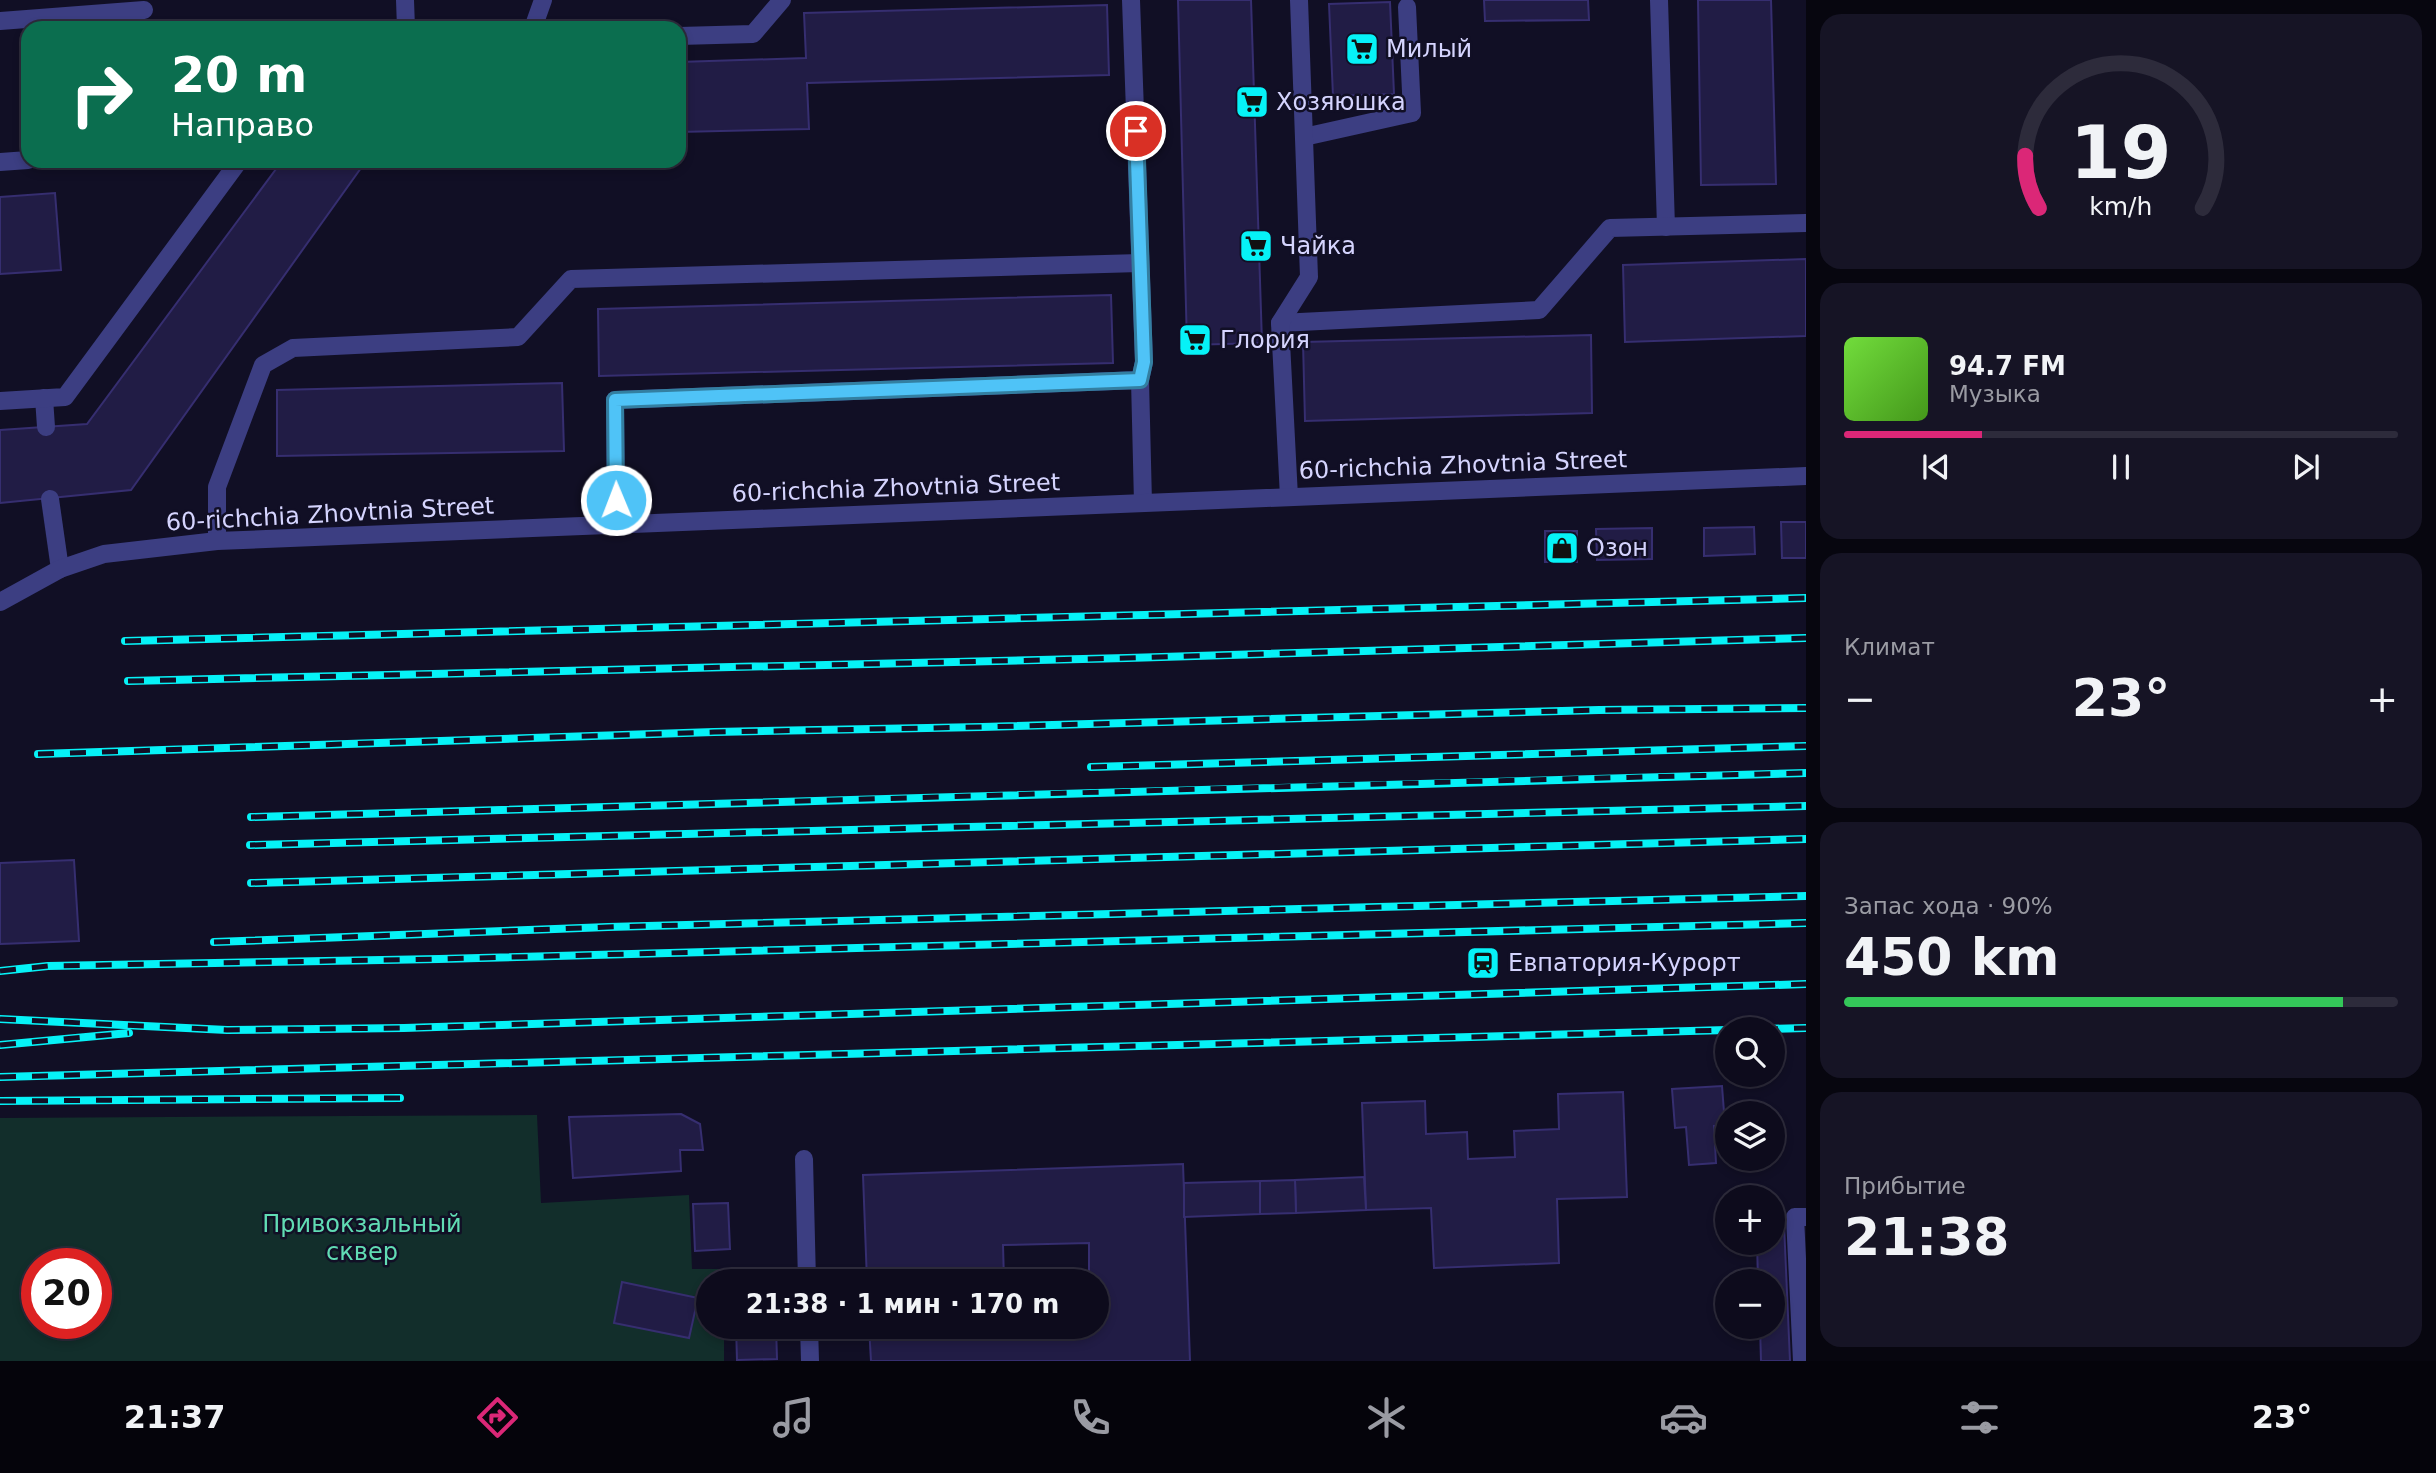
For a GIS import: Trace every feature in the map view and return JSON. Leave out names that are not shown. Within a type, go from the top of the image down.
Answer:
[{"type":"street","points":[[405,0],[406,21]]},
{"type":"street","points":[[536,21],[543,0]]},
{"type":"street","points":[[686,36],[753,34],[782,0]]},
{"type":"street","points":[[1131,0],[1144,362],[1140,380],[1143,503]]},
{"type":"street","points":[[1289,497],[1280,323],[1309,277],[1299,0]]},
{"type":"street","points":[[1659,0],[1666,227]]},
{"type":"street","points":[[1304,137],[1412,113],[1407,7]]},
{"type":"street","points":[[0,21],[144,10]]},
{"type":"street","points":[[0,162],[21,160]]},
{"type":"street","points":[[0,401],[65,397],[234,168]]},
{"type":"street","points":[[1280,323],[1539,310],[1610,228],[1806,223]]},
{"type":"street","points":[[216,541],[216,487],[263,365],[293,348],[518,337],[571,279],[1140,263]]},
{"type":"street","points":[[616,524],[615,400],[1140,380]]},
{"type":"street","points":[[44,398],[46,427]]},
{"type":"street","name":"60-richchia Zhovtnia Street","points":[[0,602],[60,569],[104,554],[216,541],[1806,476]]},
{"type":"street","points":[[50,499],[60,569]]},
{"type":"street","points":[[804,1159],[807,1269]]},
{"type":"street","points":[[1802,1361],[1795,1217],[1806,1217]]},
{"type":"street","points":[[809,1339],[810,1361]]},
{"type":"green space","name":"Привокзальный сквер","points":[[537,1115],[541,1203],[689,1195],[692,1269],[696,1269],[696,1339],[724,1339],[724,1361],[0,1361],[0,1118]]},
{"type":"building","points":[[1178,0],[1251,0],[1262,343],[1187,345]]},
{"type":"building","points":[[1484,0],[1588,0],[1589,20],[1485,21]]},
{"type":"building","points":[[1698,0],[1771,0],[1776,184],[1701,185]]},
{"type":"building","name":"Милый","points":[[1390,2],[1394,94],[1333,96],[1329,4]]},
{"type":"building","points":[[1107,5],[1109,75],[807,83],[809,129],[686,132],[686,62],[806,58],[804,13]]},
{"type":"building","points":[[277,168],[361,168],[131,490],[0,503],[0,430],[87,424]]},
{"type":"building","points":[[55,193],[61,270],[0,274],[0,197]]},
{"type":"building","points":[[1806,259],[1806,336],[1625,342],[1623,265]]},
{"type":"building","points":[[1111,295],[1113,363],[599,376],[598,309]]},
{"type":"building","points":[[1591,335],[1592,413],[1305,421],[1303,342]]},
{"type":"building","points":[[562,383],[564,451],[277,456],[277,390]]},
{"type":"building","points":[[1781,522],[1806,522],[1806,558],[1782,558]]},
{"type":"building","points":[[1754,527],[1755,554],[1704,556],[1704,528]]},
{"type":"building","points":[[1652,528],[1652,559],[1597,560],[1596,529]]},
{"type":"building","points":[[1545,531],[1577,531],[1577,562],[1545,562]]},
{"type":"building","points":[[74,860],[79,941],[0,944],[0,863]]},
{"type":"building","points":[[1722,1087],[1723,1101],[1715,1101],[1715,1163],[1689,1165],[1686,1127],[1675,1128],[1672,1089]]},
{"type":"building","points":[[1623,1092],[1627,1197],[1557,1199],[1559,1263],[1434,1268],[1431,1208],[1366,1210],[1362,1103],[1425,1101],[1426,1134],[1467,1132],[1468,1159],[1515,1157],[1514,1131],[1559,1129],[1558,1094]]},
{"type":"building","points":[[681,1114],[700,1124],[703,1150],[680,1150],[681,1171],[573,1178],[569,1117]]},
{"type":"building","points":[[1183,1164],[1190,1361],[871,1361],[870,1339],[1109,1339],[1109,1269],[1089,1269],[1089,1243],[1003,1245],[1004,1269],[867,1269],[863,1175]]},
{"type":"building","points":[[1364,1177],[1366,1210],[1296,1213],[1295,1180]]},
{"type":"building","points":[[1295,1180],[1296,1213],[1260,1214],[1260,1181]]},
{"type":"building","points":[[1260,1181],[1260,1214],[1184,1217],[1184,1183]]},
{"type":"building","points":[[728,1203],[730,1249],[695,1251],[693,1204]]},
{"type":"building","points":[[1785,1247],[1790,1361],[1761,1361],[1760,1339],[1785,1339],[1785,1269],[1758,1269],[1757,1255],[1785,1255]]},
{"type":"building","points":[[622,1282],[696,1298],[689,1338],[614,1323]]},
{"type":"building","points":[[736,1339],[776,1339],[777,1359],[737,1360]]},
{"type":"railway","points":[[125,641],[1806,598]]},
{"type":"railway","points":[[128,681],[1127,658],[1806,638]]},
{"type":"railway","points":[[38,754],[714,732],[1599,710],[1806,708]]},
{"type":"railway","points":[[1091,767],[1806,746]]},
{"type":"railway","points":[[251,817],[1806,773]]},
{"type":"railway","points":[[250,845],[1806,806]]},
{"type":"railway","points":[[251,883],[1806,839]]},
{"type":"railway","points":[[214,942],[608,927],[1806,896]]},
{"type":"railway","points":[[0,971],[48,966],[439,959],[1806,923]]},
{"type":"railway","points":[[0,1019],[227,1030],[404,1028],[1806,984]]},
{"type":"railway","points":[[1785,1028],[1806,1028]]},
{"type":"railway","points":[[0,1077],[1715,1030]]},
{"type":"railway","points":[[0,1045],[129,1033]]},
{"type":"railway","points":[[0,1101],[400,1098]]},
{"type":"place","name":"Милый","points":[[1362,49]]},
{"type":"place","name":"Хозяюшка","points":[[1252,102]]},
{"type":"place","name":"Чайка","points":[[1256,246]]},
{"type":"place","name":"Глория","points":[[1195,340]]},
{"type":"place","name":"Озон","points":[[1562,548]]},
{"type":"place","name":"Евпатория-Курорт","points":[[1483,963]]},
{"type":"route","points":[[616,500],[615,400],[1140,380],[1144,362],[1136,131]]}]
